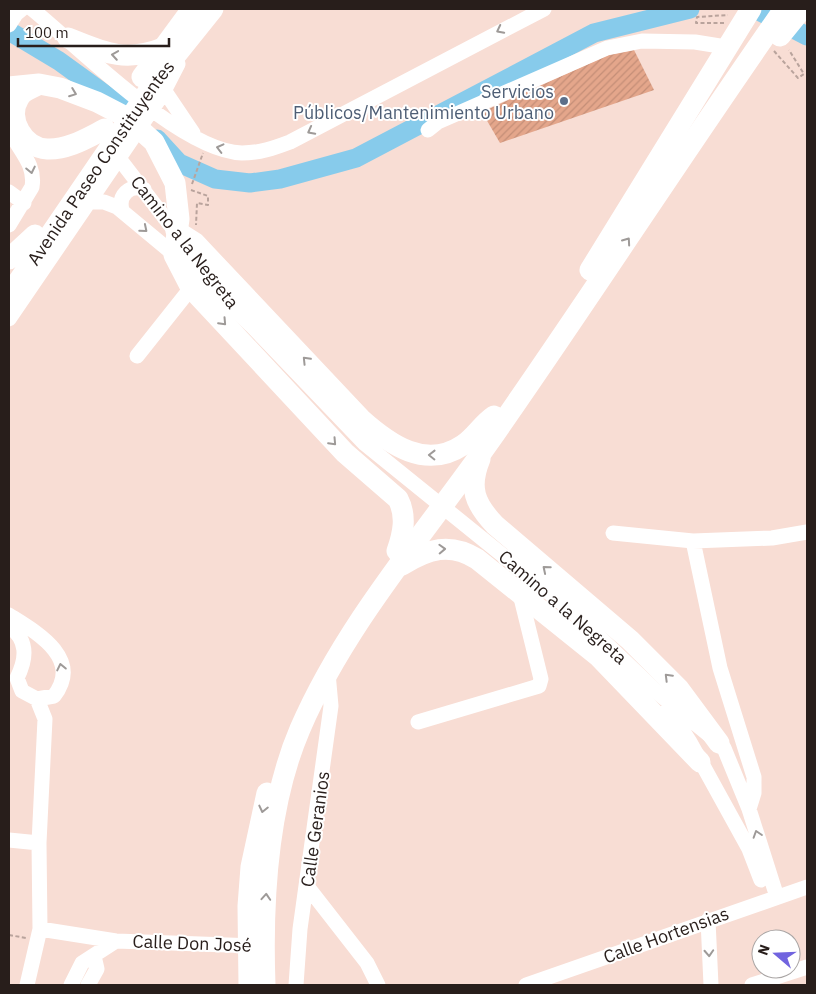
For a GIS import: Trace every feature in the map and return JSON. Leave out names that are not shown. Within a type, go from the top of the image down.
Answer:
[{"type":"highway","name":"Avenida Paseo Constituyentes","points":[[157,84],[163,48],[192,9]]},
{"type":"highway","name":"Avenida Paseo Constituyentes","points":[[9,274],[35,235],[115,132],[157,84],[213,9]]},
{"type":"highway","points":[[600,254],[732,58],[769,9]]},
{"type":"highway","points":[[265,985],[256,946],[251,868],[268,785],[298,706],[321,661],[397,559],[486,445],[784,9]]},
{"type":"highway","points":[[646,213],[749,80],[779,48],[802,9]]},
{"type":"highway","points":[[249,985],[274,825],[285,775],[299,731],[328,673],[397,559],[500,412],[600,254],[726,48],[741,15]]},
{"type":"highway","points":[[68,38],[107,54],[122,56],[137,55],[163,48]]},
{"type":"highway","points":[[39,84],[24,92],[16,103],[18,129],[28,143],[46,149],[55,149],[115,132]]},
{"type":"highway","points":[[9,87],[39,84],[60,88],[97,102],[135,124],[154,142],[173,177],[179,218],[174,255],[191,288],[345,454],[398,499],[402,506],[403,524],[397,559]]},
{"type":"highway","name":"Avenida Paseo Constituyentes","points":[[9,296],[115,132]]},
{"type":"highway","points":[[176,231],[196,243],[361,419],[389,443],[419,454],[447,454],[472,438],[490,419],[500,412]]},
{"type":"highway","points":[[9,260],[35,235]]},
{"type":"highway","points":[[486,445],[476,471],[474,486],[477,503],[483,512],[495,526],[630,640],[679,689],[722,746]]},
{"type":"highway","points":[[397,559],[433,550],[457,550],[477,559],[598,656],[640,697],[701,764]]},
{"type":"street","points":[[9,25],[24,9],[68,38],[98,67],[178,128],[213,147],[240,153],[261,152],[290,142],[544,9]]},
{"type":"street","points":[[428,130],[438,122],[607,48],[642,40],[695,42],[726,48]]},
{"type":"street","points":[[9,318],[118,157],[115,132],[157,84],[200,141]]},
{"type":"street","points":[[9,127],[31,167],[32,187],[9,225]]},
{"type":"street","name":"Camino a la Negreta","points":[[118,157],[144,189],[155,208],[176,231],[192,256],[253,327],[365,444],[573,612],[659,694],[722,746],[749,809],[772,898]]},
{"type":"street","points":[[122,210],[121,201],[126,192],[135,187],[144,189]]},
{"type":"street","points":[[9,192],[24,203]]},
{"type":"street","points":[[155,208],[169,204],[177,196]]},
{"type":"street","name":"Camino a la Negreta","points":[[87,202],[110,204],[122,210],[253,327]]},
{"type":"street","points":[[137,356],[191,288]]},
{"type":"street","points":[[613,534],[693,541],[772,538],[807,532]]},
{"type":"street","points":[[693,541],[720,668],[754,777],[754,793],[749,809]]},
{"type":"street","points":[[418,722],[539,686],[541,679],[520,594]]},
{"type":"street","points":[[9,614],[46,640],[61,662],[63,680],[58,690],[49,698],[37,699],[22,691],[13,676],[24,666],[26,650],[16,631],[9,626]]},
{"type":"street","name":"Calle Geranios","points":[[296,985],[300,929],[331,706],[328,673]]},
{"type":"street","name":"Camino a la Negreta","points":[[659,694],[690,742],[749,849],[772,898]]},
{"type":"street","points":[[27,985],[39,934],[38,843],[45,719],[37,699]]},
{"type":"street","points":[[701,764],[713,766],[720,761],[722,746]]},
{"type":"street","points":[[9,840],[38,843]]},
{"type":"street","points":[[307,886],[366,963],[378,985]]},
{"type":"street","name":"Calle Hortensias","points":[[526,985],[550,981],[708,920],[807,886]]},
{"type":"street","points":[[708,920],[711,985]]},
{"type":"street","points":[[39,934],[116,940]]},
{"type":"street","name":"Calle Don José","points":[[71,985],[82,963],[116,940],[256,946]]},
{"type":"street","points":[[88,985],[97,969],[94,956]]},
{"type":"street","points":[[752,985],[807,967]]},
{"type":"path","points":[[741,15],[696,23],[697,17],[741,15]]},
{"type":"path","points":[[779,48],[804,74],[798,78],[779,48]]},
{"type":"path","points":[[196,243],[196,203],[208,205],[208,196],[190,190],[203,153],[209,155]]},
{"type":"path","points":[[9,935],[39,934]]},
{"type":"building","name":"Servicios Públicos/Mantenimiento Urbano","points":[[634,50],[654,90],[500,143],[482,112],[608,55]]},
{"type":"waterway","points":[[157,139],[179,163],[215,179],[250,183],[280,179],[356,158],[594,33],[690,9]]},
{"type":"waterway","points":[[755,9],[807,36]]},
{"type":"waterway","points":[[9,31],[59,61],[124,108]]},
{"type":"place","name":"Servicios Públicos/Mantenimiento Urbano","points":[[564,101]]}]
